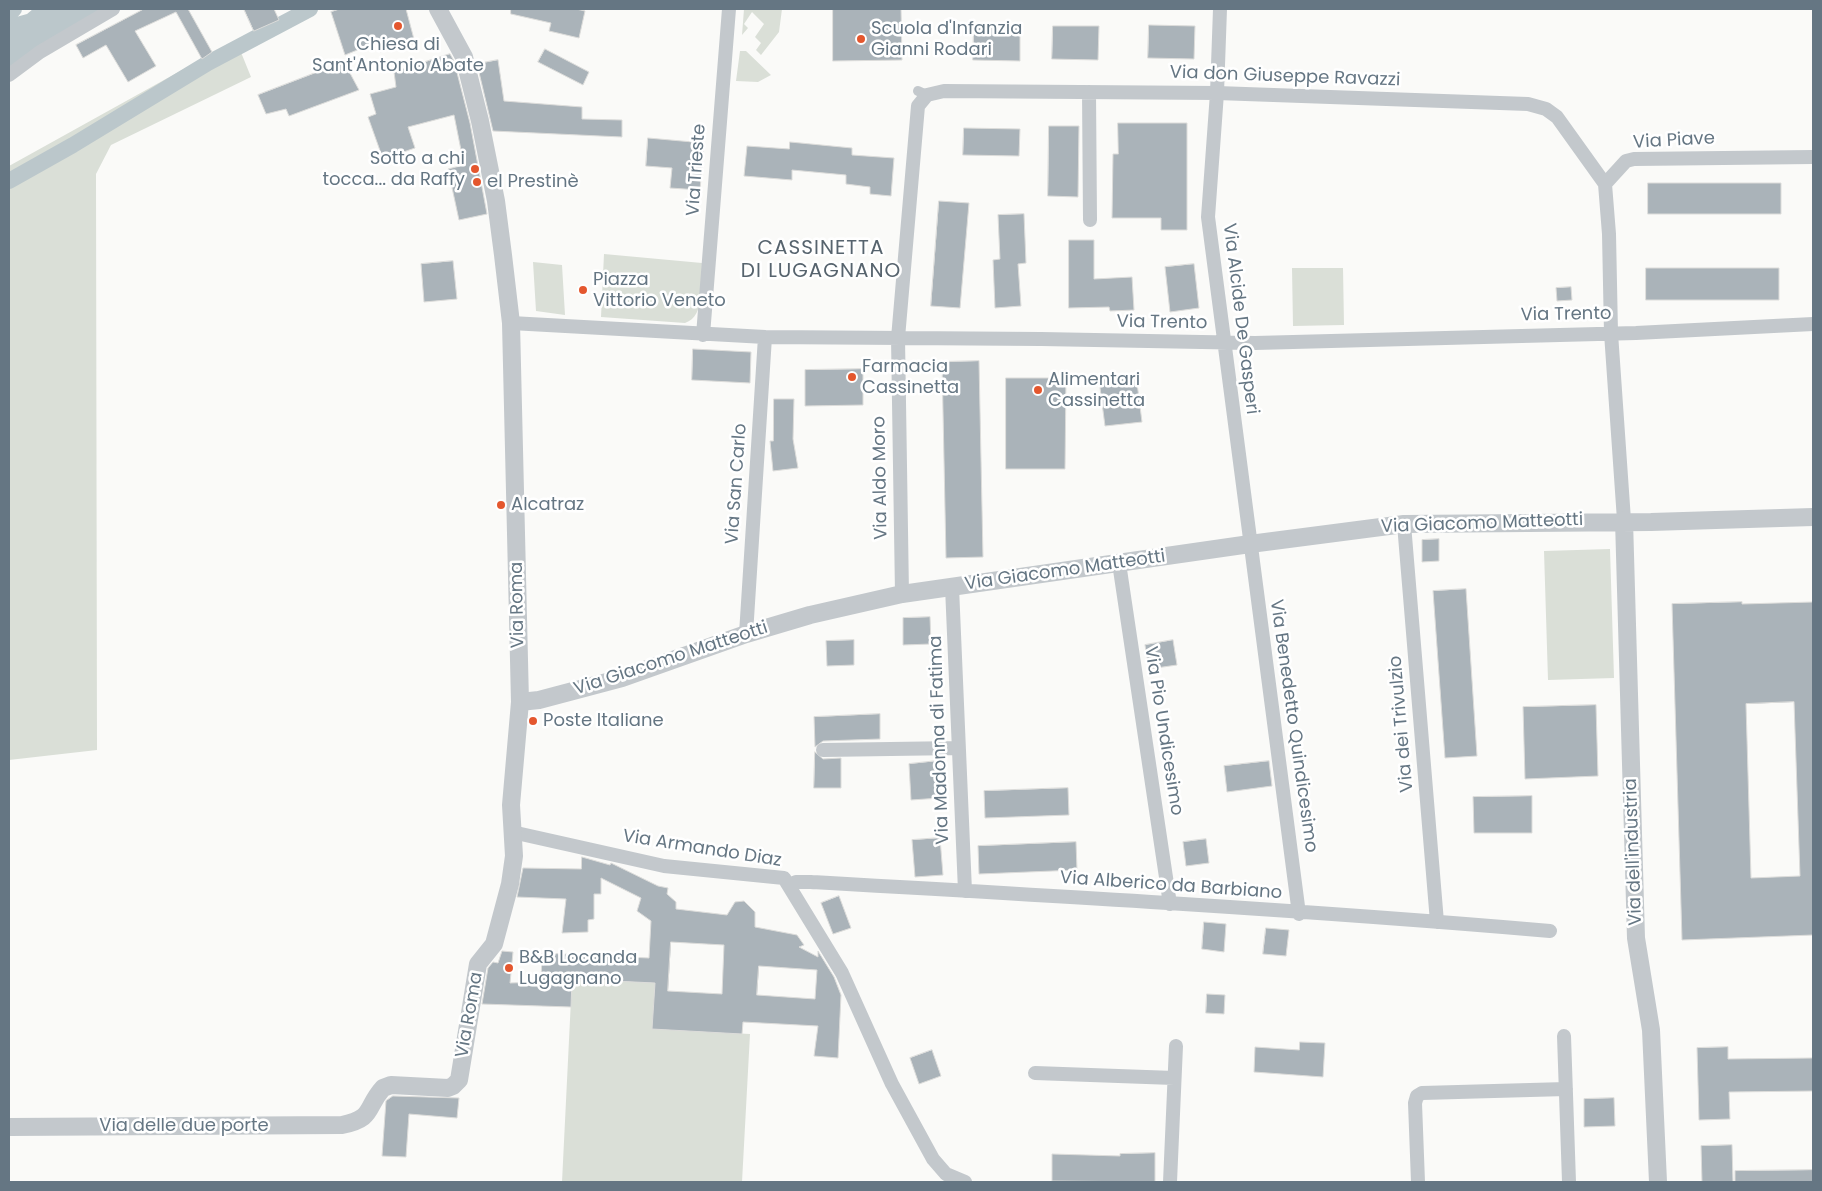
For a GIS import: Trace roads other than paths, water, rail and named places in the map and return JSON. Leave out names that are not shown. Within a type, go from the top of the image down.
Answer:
[{"type":"street","points":[[9,75],[40,52],[113,9]]},
{"type":"street","name":"Via Roma","points":[[358,1122],[371,1109],[383,1088],[399,1085],[448,1088],[459,1080],[478,964],[494,944],[510,884],[514,856],[511,805],[520,702],[511,323],[496,201],[480,120],[464,57],[455,46],[438,9]]},
{"type":"street","name":"Via Trieste","points":[[703,335],[729,9]]},
{"type":"street","name":"Via Alcide De Gasperi","points":[[1220,9],[1217,94],[1208,217],[1250,544]]},
{"type":"street","name":"Via don Giuseppe Ravazzi","points":[[923,93],[944,91],[1217,94],[1528,104],[1546,109],[1557,118],[1604,184]]},
{"type":"street","points":[[1089,92],[1090,220]]},
{"type":"street","name":"Via Aldo Moro","points":[[902,594],[898,338],[918,106],[923,93]]},
{"type":"street","name":"Via Piave","points":[[1604,184],[1626,161],[1634,159],[1813,157]]},
{"type":"street","points":[[1604,184],[1609,234],[1610,333],[1624,520]]},
{"type":"street","name":"Via Trento","points":[[511,323],[765,337],[1225,343],[1610,333],[1813,324]]},
{"type":"street","name":"Via San Carlo","points":[[746,634],[765,337]]},
{"type":"street","name":"Via Giacomo Matteotti","points":[[520,702],[539,700],[622,678],[746,634],[810,615],[902,594],[1250,544],[1404,524],[1624,520],[1651,522],[1813,517]]},
{"type":"street","name":"Via dell'industria","points":[[1624,520],[1636,938],[1651,1030],[1658,1182]]},
{"type":"street","name":"Via dei Trivulzio","points":[[1404,524],[1437,922]]},
{"type":"street","name":"Via Benedetto Quindicesimo","points":[[1250,544],[1299,914]]},
{"type":"street","name":"Via Pio Undicesimo","points":[[1119,563],[1170,904]]},
{"type":"street","name":"Via Madonna di Fatima","points":[[952,587],[965,891]]},
{"type":"street","points":[[823,750],[958,748]]},
{"type":"street","name":"Via Armando Diaz","points":[[512,832],[664,866],[784,878],[842,973],[892,1084],[933,1159],[941,1169],[959,1180]]},
{"type":"street","name":"Via Alberico da Barbiano","points":[[790,885],[796,882],[811,882],[965,891],[1437,922],[1550,932]]},
{"type":"street","points":[[1564,1036],[1569,1182]]},
{"type":"street","points":[[1170,1182],[1176,1046]]},
{"type":"street","points":[[1035,1073],[1174,1078]]},
{"type":"street","points":[[1418,1182],[1415,1103],[1417,1096],[1422,1093],[1566,1089]]},
{"type":"street","name":"Via delle due porte","points":[[9,1127],[342,1125],[358,1122]]},
{"type":"waterway","points":[[9,15],[14,9]]},
{"type":"waterway","points":[[9,181],[73,145],[208,63],[310,9]]},
{"type":"place","name":"Chiesa di Sant'Antonio Abate","points":[[398,26]]},
{"type":"place","name":"Scuola d'Infanzia Gianni Rodari","points":[[861,39]]},
{"type":"place","name":"Sotto a chi tocca... da Raffy","points":[[475,169]]},
{"type":"place","name":"el Prestinè","points":[[477,182]]},
{"type":"place","name":"Piazza Vittorio Veneto","points":[[583,290]]},
{"type":"place","name":"Farmacia Cassinetta","points":[[852,377]]},
{"type":"place","name":"Alimentari Cassinetta","points":[[1038,390]]},
{"type":"place","name":"Alcatraz","points":[[501,505]]},
{"type":"place","name":"Poste Italiane","points":[[533,721]]},
{"type":"place","name":"B&B Locanda Lugagnano","points":[[509,968]]},
{"type":"district","name":"CASSINETTA DI LUGAGNANO","points":[[821,260]]}]
